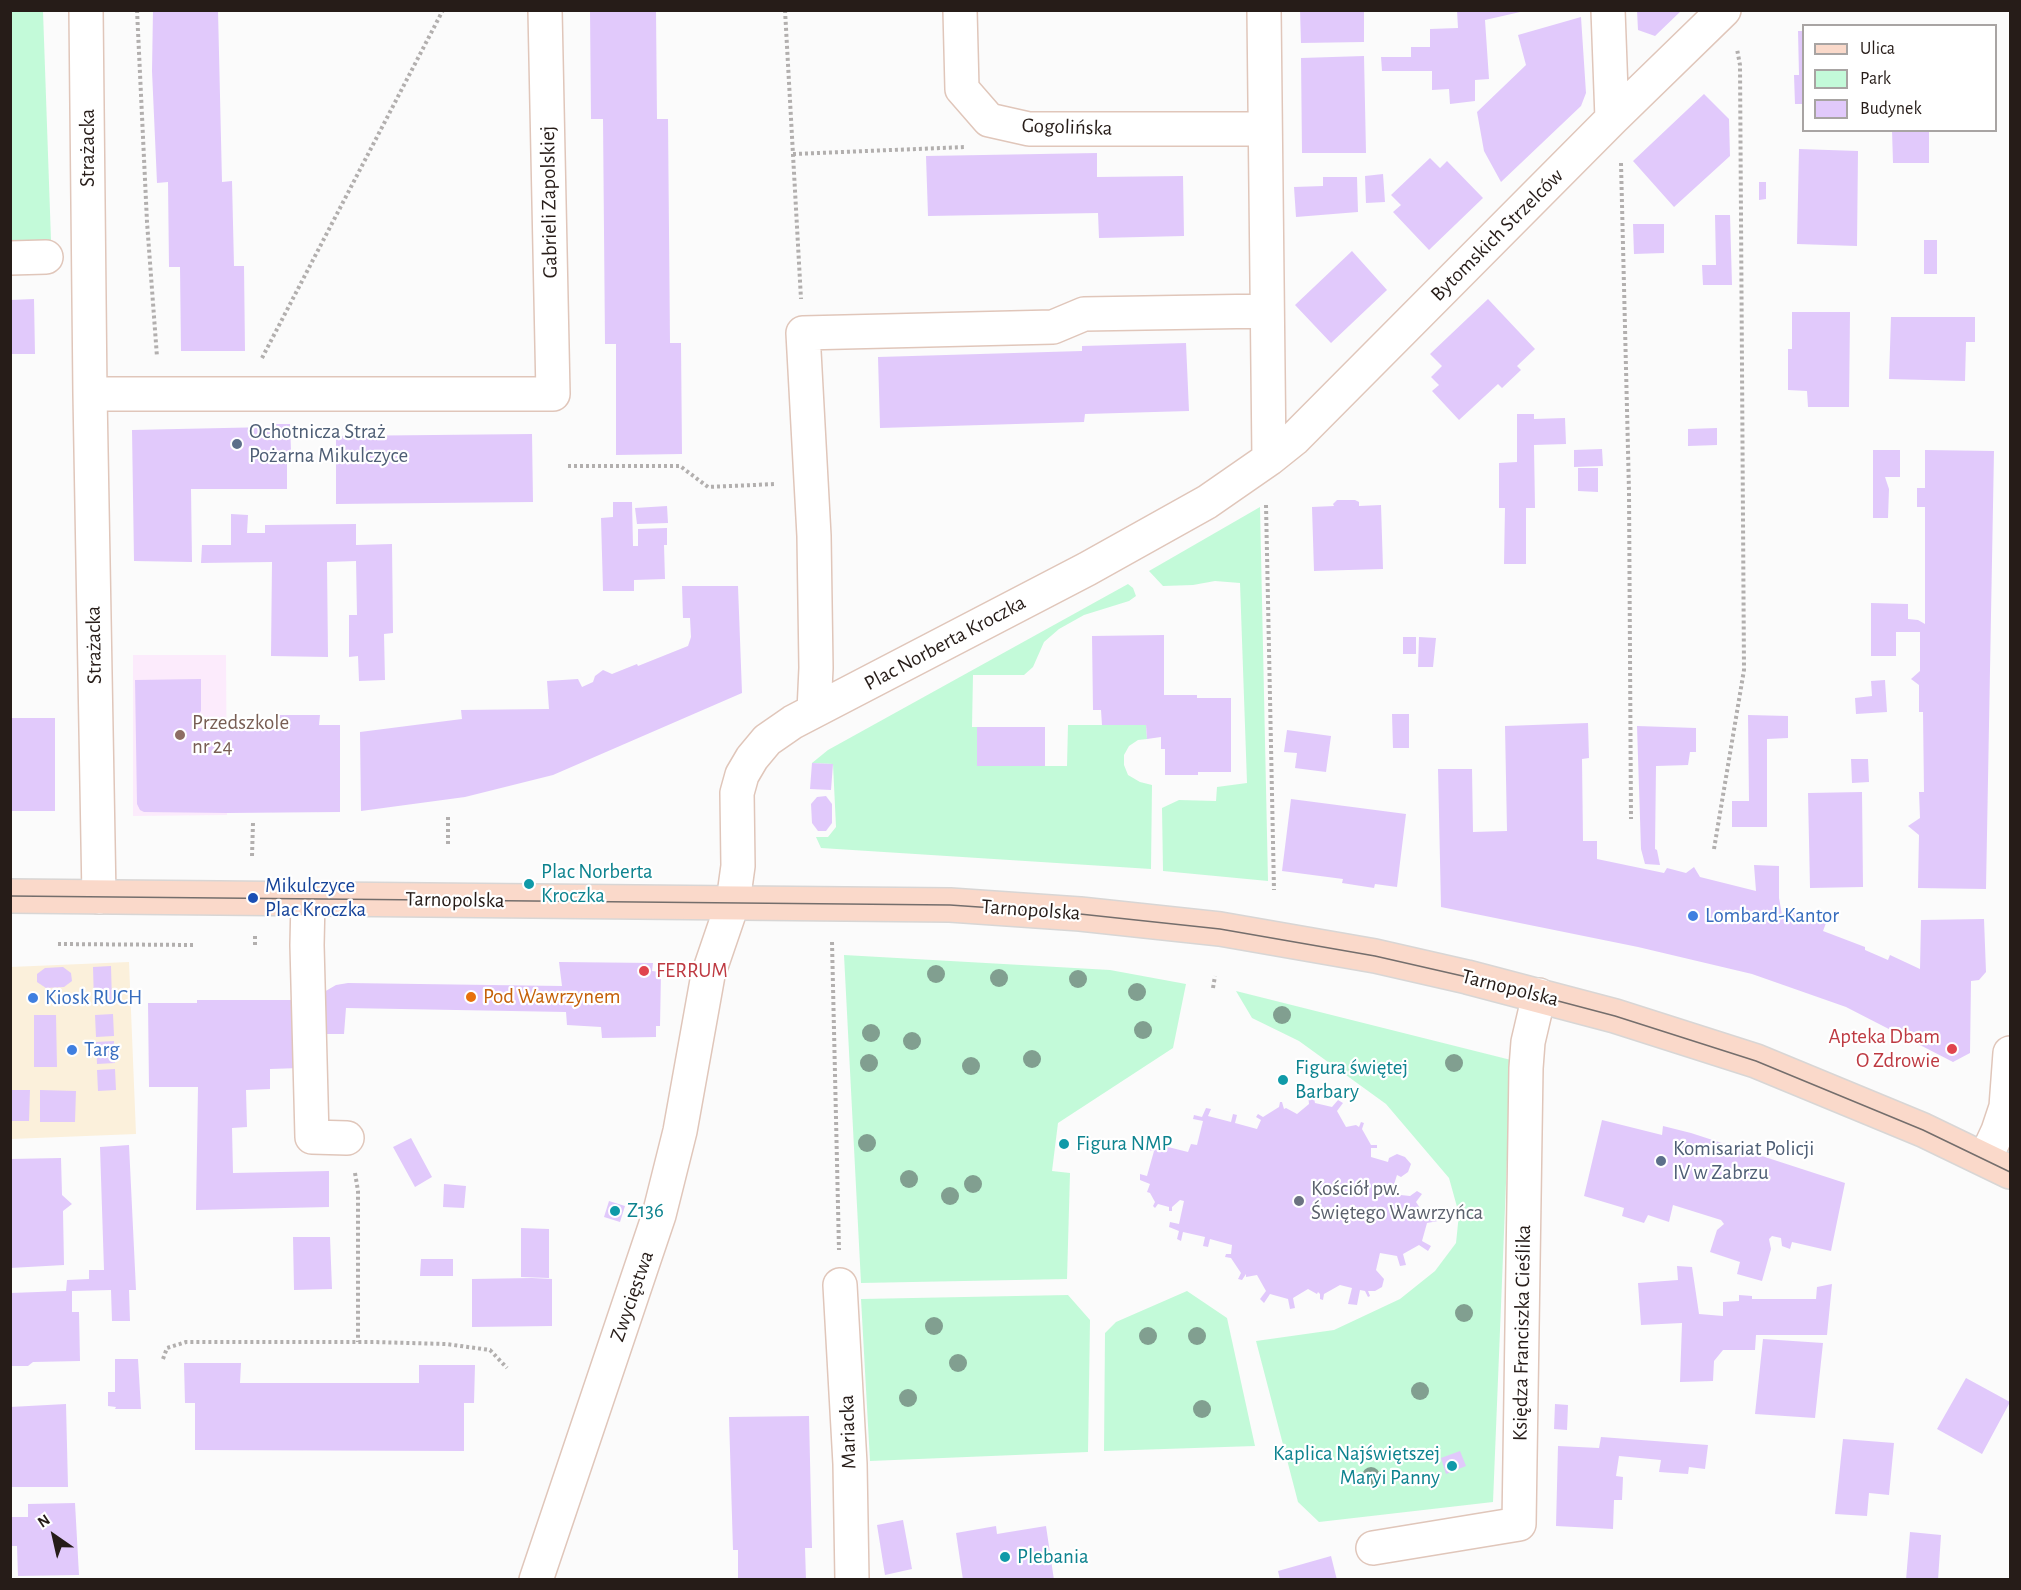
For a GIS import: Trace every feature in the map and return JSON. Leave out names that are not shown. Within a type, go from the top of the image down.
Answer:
[{"type":"main road","name":"Tarnopolska","points":[[10,896],[950,905],[1012,908],[1156,921],[1375,956],[1539,995],[1615,1016],[1756,1061],[1866,1105],[1998,1166]]},
{"type":"street","name":"Strażacka","points":[[86,10],[99,897]]},
{"type":"street","name":"Gabrieli Zapolskiej","points":[[90,394],[553,394],[545,10]]},
{"type":"street","name":"Gogolińska","points":[[960,10],[962,89],[989,120],[1029,129],[1265,129]]},
{"type":"street","points":[[1264,10],[1269,459]]},
{"type":"street","points":[[1608,10],[1612,119]]},
{"type":"street","name":"Bytomskich Strzelców","points":[[1269,459],[1294,439],[1612,119],[1724,10]]},
{"type":"street","points":[[10,258],[46,257]]},
{"type":"street","points":[[814,711],[816,669],[812,482],[803,333],[1053,327],[1084,314],[1268,311]]},
{"type":"street","name":"Plac Norberta Kroczka","points":[[733,902],[738,866],[737,793],[742,775],[767,740],[793,722],[1087,569],[1207,502],[1269,459]]},
{"type":"street","points":[[308,899],[312,1137],[347,1138]]},
{"type":"street","name":"Zwycięstwa","points":[[536,1580],[659,1215],[680,1131],[708,975],[733,902]]},
{"type":"street","name":"Księdza Franciszka Cieślika","points":[[1373,1548],[1519,1524],[1526,1068],[1528,1042],[1539,995]]},
{"type":"street","points":[[1998,1166],[1998,1131],[2006,1107],[2010,1053]]},
{"type":"street","name":"Mariacka","points":[[840,1285],[849,1453],[852,1580]]},
{"type":"path","points":[[137,10],[147,222],[157,357],[153,365]]},
{"type":"path","points":[[250,358],[262,358],[443,10]]},
{"type":"path","points":[[785,10],[803,333]]},
{"type":"path","points":[[1714,849],[1744,670],[1740,65],[1736,43]]},
{"type":"path","points":[[1612,119],[1621,163],[1629,491],[1631,819]]},
{"type":"path","points":[[157,357],[169,357]]},
{"type":"path","points":[[568,466],[680,466],[708,487],[812,482]]},
{"type":"path","points":[[1265,495],[1274,890]]},
{"type":"path","points":[[448,817],[448,844]]},
{"type":"path","points":[[252,856],[253,823]]},
{"type":"path","points":[[255,935],[255,945]]},
{"type":"path","points":[[832,942],[840,1285]]},
{"type":"path","points":[[58,944],[193,945]]},
{"type":"path","points":[[1213,988],[1215,976]]},
{"type":"path","points":[[347,1138],[358,1191],[358,1342]]},
{"type":"path","points":[[163,1359],[167,1348],[186,1342],[446,1344],[490,1350],[507,1368]]},
{"type":"shaded area","name":"Przedszkole nr 24","points":[[133,655],[226,655],[227,815],[133,816]]},
{"type":"shaded area","name":"Targ","points":[[129,962],[136,1134],[11,1139],[10,967]]},
{"type":"green space","points":[[10,11],[43,11],[52,269],[11,269]]},
{"type":"green space","points":[[1260,507],[1268,881],[1163,871],[1162,808],[1179,800],[1216,801],[1217,787],[1247,783],[1240,583],[1215,581],[1193,585],[1163,586],[1149,571]]},
{"type":"green space","points":[[1128,584],[1133,588],[1136,596],[1129,601],[1084,615],[1059,629],[1044,642],[1033,667],[1024,675],[973,675],[972,727],[977,727],[978,766],[1067,766],[1068,725],[1146,725],[1147,739],[1138,740],[1129,746],[1124,755],[1124,765],[1128,775],[1140,782],[1152,785],[1151,869],[821,848],[816,837],[828,837],[836,827],[833,764],[812,763],[828,750]]},
{"type":"green space","points":[[844,955],[1110,970],[1186,984],[1173,1048],[1058,1123],[1052,1171],[1070,1173],[1067,1279],[861,1283]]},
{"type":"green space","points":[[1236,991],[1511,1060],[1493,1502],[1319,1522],[1298,1502],[1256,1341],[1334,1330],[1400,1299],[1435,1271],[1456,1243],[1459,1214],[1449,1178],[1386,1104],[1299,1041],[1252,1018]]},
{"type":"green space","points":[[1187,1291],[1227,1318],[1255,1446],[1104,1451],[1105,1333],[1116,1322]]},
{"type":"green space","points":[[1068,1295],[1090,1320],[1088,1452],[870,1461],[861,1299]]},
{"type":"building","points":[[153,10],[218,10],[222,182],[232,181],[234,266],[244,266],[245,351],[181,351],[180,267],[169,267],[168,182],[157,183],[152,71]]},
{"type":"building","points":[[590,10],[656,10],[657,119],[668,119],[670,343],[681,343],[682,454],[616,455],[616,344],[605,344],[603,119],[591,119]]},
{"type":"building","points":[[1300,10],[1364,10],[1364,42],[1301,43]]},
{"type":"building","points":[[1457,10],[1529,10],[1485,20],[1489,79],[1475,80],[1475,101],[1450,104],[1449,89],[1432,90],[1432,71],[1382,71],[1381,57],[1411,57],[1411,47],[1430,47],[1430,29],[1458,28]]},
{"type":"building","points":[[1637,10],[1682,10],[1655,36],[1638,30]]},
{"type":"building","points":[[1581,17],[1586,93],[1581,106],[1501,182],[1484,151],[1477,112],[1526,65],[1518,35]]},
{"type":"building","points":[[1798,31],[1802,31],[1802,104],[1795,104],[1794,75],[1799,75]]},
{"type":"building","points":[[1364,56],[1366,153],[1302,153],[1301,58]]},
{"type":"building","points":[[1704,94],[1729,119],[1730,156],[1674,207],[1633,161]]},
{"type":"building","points":[[1892,132],[1929,132],[1929,163],[1893,163]]},
{"type":"building","points":[[1799,149],[1858,151],[1857,246],[1797,244]]},
{"type":"building","points":[[1097,153],[1097,177],[1183,176],[1184,236],[1099,238],[1098,213],[928,216],[926,156]]},
{"type":"building","points":[[1430,158],[1440,168],[1447,161],[1483,198],[1429,250],[1393,212],[1401,205],[1391,195]]},
{"type":"building","points":[[1383,174],[1385,202],[1366,203],[1365,176]]},
{"type":"building","points":[[1323,177],[1357,177],[1358,212],[1296,217],[1294,187],[1323,186]]},
{"type":"building","points":[[1759,182],[1766,182],[1766,199],[1759,200]]},
{"type":"building","points":[[1715,215],[1730,215],[1732,285],[1703,285],[1702,265],[1716,265]]},
{"type":"building","points":[[1633,224],[1664,224],[1664,253],[1634,254]]},
{"type":"building","points":[[1924,240],[1937,240],[1937,274],[1924,274]]},
{"type":"building","points":[[1352,251],[1387,290],[1331,343],[1295,305]]},
{"type":"building","points":[[34,299],[35,354],[10,354],[10,300]]},
{"type":"building","points":[[1488,299],[1535,349],[1517,366],[1521,370],[1502,388],[1498,384],[1459,420],[1432,391],[1439,385],[1431,377],[1442,366],[1430,354]]},
{"type":"building","points":[[1792,312],[1850,312],[1849,407],[1808,407],[1807,391],[1788,390],[1788,349],[1792,349]]},
{"type":"building","points":[[1891,317],[1975,317],[1975,342],[1966,342],[1965,381],[1889,379]]},
{"type":"building","points":[[1186,343],[1189,411],[1085,414],[1084,422],[880,428],[878,357],[1082,351],[1082,346]]},
{"type":"building","points":[[1517,414],[1534,414],[1534,419],[1565,418],[1566,444],[1534,445],[1535,508],[1526,508],[1526,564],[1504,564],[1505,508],[1499,508],[1499,463],[1517,462]]},
{"type":"building","points":[[270,424],[290,424],[291,451],[287,451],[287,489],[191,489],[192,562],[134,561],[132,430],[270,427]]},
{"type":"building","points":[[1717,428],[1717,445],[1688,446],[1688,429]]},
{"type":"building","points":[[532,434],[533,502],[336,504],[336,436]]},
{"type":"building","points":[[1602,449],[1603,466],[1574,467],[1574,450]]},
{"type":"building","points":[[1873,450],[1900,450],[1900,477],[1885,477],[1889,489],[1888,518],[1873,518]]},
{"type":"building","points":[[1925,450],[1994,451],[1986,889],[1918,888],[1919,835],[1908,826],[1920,818],[1919,792],[1924,792],[1923,712],[1919,712],[1919,685],[1911,679],[1920,671],[1920,632],[1896,632],[1896,656],[1871,656],[1871,603],[1908,604],[1908,619],[1918,620],[1925,624],[1925,507],[1917,507],[1917,488],[1925,488]]},
{"type":"building","points":[[1578,468],[1598,468],[1598,492],[1578,491]]},
{"type":"building","points":[[1337,500],[1355,500],[1359,502],[1359,506],[1381,505],[1383,569],[1314,571],[1312,507],[1334,506]]},
{"type":"building","points":[[613,502],[632,502],[633,546],[638,546],[638,529],[667,528],[667,545],[664,545],[665,579],[634,580],[634,591],[603,591],[601,518],[613,517]]},
{"type":"building","points":[[667,506],[668,523],[637,524],[635,508]]},
{"type":"building","points":[[231,514],[248,515],[247,533],[265,533],[265,525],[356,524],[356,545],[392,544],[393,633],[384,634],[385,680],[359,681],[358,656],[349,657],[349,615],[357,615],[356,561],[327,562],[328,657],[271,656],[272,562],[201,563],[202,545],[231,545]]},
{"type":"building","points":[[682,586],[738,586],[742,693],[553,775],[465,797],[361,811],[360,732],[462,719],[461,710],[549,709],[547,681],[578,679],[582,687],[593,682],[595,676],[603,670],[612,674],[688,646],[691,637],[690,618],[683,618]]},
{"type":"building","points":[[1164,635],[1164,695],[1231,698],[1231,772],[1165,775],[1165,749],[1161,749],[1161,737],[1147,739],[1146,725],[1102,725],[1101,710],[1093,710],[1092,636]]},
{"type":"building","points":[[1403,637],[1416,637],[1416,654],[1403,654]]},
{"type":"building","points":[[1419,637],[1436,638],[1433,667],[1418,667]]},
{"type":"building","points":[[201,679],[201,711],[193,720],[193,729],[227,724],[227,726],[275,726],[275,715],[320,715],[319,725],[340,725],[340,812],[227,813],[144,812],[140,810],[137,804],[135,680]]},
{"type":"building","points":[[1885,680],[1887,712],[1856,714],[1855,698],[1872,696],[1871,681]]},
{"type":"building","points":[[1392,714],[1409,714],[1409,748],[1393,748]]},
{"type":"building","points":[[1748,715],[1788,716],[1788,738],[1767,739],[1767,827],[1732,827],[1732,801],[1749,801]]},
{"type":"building","points":[[10,718],[55,718],[55,811],[10,811]]},
{"type":"building","points":[[1588,723],[1589,758],[1582,759],[1583,841],[1597,841],[1597,859],[1664,873],[1667,868],[1686,873],[1694,867],[1700,877],[1756,891],[1754,865],[1779,866],[1779,898],[1782,915],[1791,918],[1794,911],[1826,923],[1823,931],[1865,947],[1865,950],[1888,960],[1890,955],[1920,969],[1921,920],[1984,919],[1986,972],[1979,980],[1971,981],[1970,1053],[1953,1062],[1846,1007],[1752,974],[1638,947],[1441,907],[1438,769],[1472,769],[1473,832],[1507,831],[1505,726]]},
{"type":"building","points":[[1637,726],[1696,728],[1696,752],[1690,752],[1688,765],[1656,766],[1655,849],[1660,865],[1645,864],[1641,849]]},
{"type":"building","points":[[977,727],[1045,727],[1045,766],[977,766]]},
{"type":"building","points":[[1287,730],[1331,736],[1326,772],[1295,768],[1297,753],[1284,752]]},
{"type":"building","points":[[1851,759],[1868,759],[1869,782],[1852,783]]},
{"type":"building","points":[[812,763],[833,764],[831,790],[810,789]]},
{"type":"building","points":[[1862,792],[1863,887],[1810,888],[1808,793]]},
{"type":"building","points":[[826,796],[832,804],[832,823],[826,831],[818,831],[812,823],[811,804],[817,797]]},
{"type":"building","points":[[1291,799],[1406,814],[1397,887],[1375,884],[1374,888],[1342,883],[1343,879],[1282,871]]},
{"type":"building","points":[[559,962],[653,963],[652,971],[661,972],[660,1026],[656,1026],[656,1037],[602,1038],[601,1027],[567,1025],[566,1012],[346,1008],[344,1034],[322,1034],[324,992],[336,985],[348,983],[562,986]]},
{"type":"building","points":[[111,966],[112,1002],[94,1003],[93,967]]},
{"type":"building","points":[[63,967],[71,973],[72,981],[64,987],[46,988],[37,982],[37,974],[45,968]]},
{"type":"building","points":[[197,1000],[300,1000],[300,1068],[270,1069],[270,1089],[246,1090],[247,1127],[232,1128],[233,1173],[329,1171],[329,1207],[196,1210],[198,1087],[149,1087],[148,1003],[197,1003]]},
{"type":"building","points":[[113,1014],[114,1036],[96,1037],[95,1015]]},
{"type":"building","points":[[34,1015],[56,1015],[57,1067],[34,1067]]},
{"type":"building","points":[[114,1041],[115,1063],[97,1064],[96,1042]]},
{"type":"building","points":[[115,1069],[116,1090],[98,1091],[97,1070]]},
{"type":"building","points":[[10,1090],[30,1090],[29,1121],[10,1121]]},
{"type":"building","points":[[40,1090],[76,1091],[75,1122],[40,1122]]},
{"type":"building","name":"Kościół pw. Świętego Wawrzyńca","points":[[1313,1093],[1315,1103],[1332,1107],[1338,1100],[1343,1103],[1337,1111],[1346,1127],[1356,1125],[1359,1127],[1361,1122],[1364,1123],[1362,1129],[1371,1145],[1377,1145],[1377,1148],[1371,1148],[1371,1157],[1388,1162],[1389,1158],[1397,1154],[1405,1157],[1411,1164],[1408,1172],[1401,1177],[1397,1175],[1391,1194],[1410,1196],[1417,1191],[1422,1194],[1416,1202],[1426,1217],[1437,1216],[1438,1221],[1427,1223],[1422,1241],[1431,1246],[1428,1251],[1419,1245],[1403,1254],[1406,1265],[1400,1266],[1397,1256],[1380,1253],[1376,1270],[1384,1279],[1382,1287],[1375,1291],[1368,1291],[1370,1296],[1368,1297],[1365,1291],[1360,1290],[1357,1305],[1348,1304],[1352,1288],[1340,1285],[1324,1294],[1323,1300],[1320,1299],[1318,1292],[1317,1294],[1308,1289],[1293,1298],[1295,1308],[1290,1309],[1288,1299],[1270,1294],[1264,1303],[1260,1299],[1266,1291],[1257,1275],[1246,1277],[1246,1274],[1242,1280],[1238,1279],[1241,1273],[1231,1258],[1225,1257],[1226,1254],[1231,1254],[1232,1245],[1210,1239],[1208,1247],[1203,1246],[1205,1237],[1183,1232],[1181,1241],[1177,1239],[1179,1231],[1169,1227],[1170,1222],[1179,1224],[1184,1201],[1180,1200],[1172,1207],[1172,1211],[1169,1211],[1169,1207],[1158,1204],[1155,1208],[1153,1206],[1155,1202],[1147,1192],[1150,1184],[1140,1180],[1140,1174],[1147,1176],[1154,1151],[1147,1150],[1148,1144],[1156,1146],[1161,1136],[1166,1137],[1164,1146],[1188,1152],[1191,1144],[1197,1145],[1203,1121],[1193,1119],[1194,1115],[1202,1117],[1206,1108],[1211,1109],[1208,1116],[1231,1122],[1233,1114],[1237,1115],[1235,1123],[1257,1129],[1261,1120],[1256,1117],[1258,1114],[1263,1117],[1279,1107],[1282,1102],[1284,1109],[1297,1114],[1309,1104],[1308,1094]]},
{"type":"building","points":[[1602,1120],[1662,1135],[1663,1126],[1691,1133],[1845,1183],[1831,1251],[1792,1242],[1790,1249],[1782,1246],[1781,1238],[1772,1236],[1769,1239],[1771,1249],[1762,1281],[1737,1274],[1740,1262],[1710,1252],[1717,1230],[1724,1224],[1721,1220],[1673,1205],[1669,1222],[1648,1215],[1644,1223],[1622,1216],[1624,1208],[1584,1196]]},
{"type":"building","points":[[411,1138],[432,1177],[415,1187],[393,1147]]},
{"type":"building","points":[[129,1145],[136,1290],[129,1290],[130,1321],[112,1321],[111,1290],[72,1291],[72,1312],[79,1312],[80,1361],[33,1362],[28,1366],[10,1366],[10,1293],[66,1291],[67,1280],[89,1279],[89,1270],[104,1270],[100,1147]]},
{"type":"building","points":[[61,1158],[62,1195],[72,1204],[63,1211],[64,1265],[10,1268],[10,1159]]},
{"type":"building","points":[[444,1184],[466,1186],[464,1208],[443,1207]]},
{"type":"building","name":"Z136","points":[[609,1201],[625,1206],[620,1222],[604,1217]]},
{"type":"building","points":[[521,1228],[549,1229],[549,1278],[521,1277]]},
{"type":"building","points":[[293,1237],[330,1237],[332,1289],[294,1290]]},
{"type":"building","points":[[421,1259],[453,1259],[453,1276],[420,1276]]},
{"type":"building","points":[[1677,1266],[1692,1267],[1699,1314],[1723,1316],[1723,1302],[1739,1301],[1739,1295],[1752,1296],[1752,1299],[1816,1299],[1817,1287],[1832,1284],[1827,1335],[1756,1335],[1755,1350],[1723,1350],[1714,1361],[1713,1381],[1680,1382],[1682,1323],[1641,1325],[1638,1283],[1678,1280]]},
{"type":"building","points":[[472,1279],[552,1279],[552,1326],[472,1327]]},
{"type":"building","points":[[1763,1339],[1823,1343],[1815,1418],[1755,1414]]},
{"type":"building","points":[[115,1359],[138,1359],[141,1409],[115,1409],[116,1407],[108,1406],[108,1392],[115,1392]]},
{"type":"building","points":[[184,1363],[241,1363],[240,1383],[419,1383],[419,1365],[475,1365],[474,1403],[464,1403],[464,1451],[195,1450],[195,1403],[185,1403]]},
{"type":"building","points":[[1966,1378],[2010,1402],[1982,1454],[1937,1429]]},
{"type":"building","points":[[66,1404],[68,1487],[10,1487],[10,1407]]},
{"type":"building","points":[[1555,1404],[1568,1405],[1567,1430],[1554,1429]]},
{"type":"building","points":[[809,1416],[812,1548],[805,1548],[806,1580],[738,1580],[738,1550],[733,1550],[729,1417]]},
{"type":"building","points":[[1601,1437],[1708,1445],[1705,1469],[1689,1467],[1688,1474],[1659,1472],[1661,1460],[1619,1456],[1616,1476],[1623,1477],[1622,1500],[1614,1500],[1613,1529],[1556,1526],[1558,1446],[1599,1448]]},
{"type":"building","points":[[1843,1439],[1894,1443],[1889,1495],[1869,1493],[1867,1516],[1835,1514]]},
{"type":"building","points":[[1460,1451],[1466,1466],[1446,1474],[1441,1458]]},
{"type":"building","points":[[75,1503],[79,1575],[18,1576],[17,1546],[10,1546],[10,1517],[28,1517],[28,1504]]},
{"type":"building","points":[[903,1520],[912,1569],[885,1575],[877,1525]]},
{"type":"building","name":"Plebania","points":[[996,1526],[997,1534],[1046,1526],[1054,1580],[963,1580],[956,1533]]},
{"type":"building","points":[[1910,1532],[1941,1535],[1938,1580],[1906,1580]]},
{"type":"building","points":[[1331,1556],[1337,1580],[1280,1580],[1278,1571]]},
{"type":"tram line","points":[[10,896],[950,905],[1080,914],[1220,929],[1375,956],[1467,977],[1615,1016],[1756,1061],[1923,1130],[2010,1172]]},
{"type":"place","name":"Ochotnicza Straż Pożarna Mikulczyce","points":[[237,444]]},
{"type":"place","name":"Przedszkole nr 24","points":[[180,735]]},
{"type":"place","name":"Plac Norberta Kroczka","points":[[529,884]]},
{"type":"place","name":"Mikulczyce Plac Kroczka","points":[[253,898]]},
{"type":"place","name":"Lombard-Kantor","points":[[1693,916]]},
{"type":"place","name":"FERRUM","points":[[644,971]]},
{"type":"place","name":"Pod Wawrzynem","points":[[471,997]]},
{"type":"place","name":"Kiosk RUCH","points":[[33,998]]},
{"type":"place","name":"Apteka Dbam O Zdrowie","points":[[1952,1049]]},
{"type":"place","name":"Targ","points":[[72,1050]]},
{"type":"place","name":"Figura świętej Barbary","points":[[1283,1080]]},
{"type":"place","name":"Figura NMP","points":[[1064,1144]]},
{"type":"place","name":"Komisariat Policji IV w Zabrzu","points":[[1661,1161]]},
{"type":"place","name":"Kościół pw. Świętego Wawrzyńca","points":[[1299,1201]]},
{"type":"place","name":"Z136","points":[[615,1211]]},
{"type":"place","name":"Kaplica Najświętszej Maryi Panny","points":[[1452,1466]]},
{"type":"place","name":"Plebania","points":[[1005,1557]]}]
